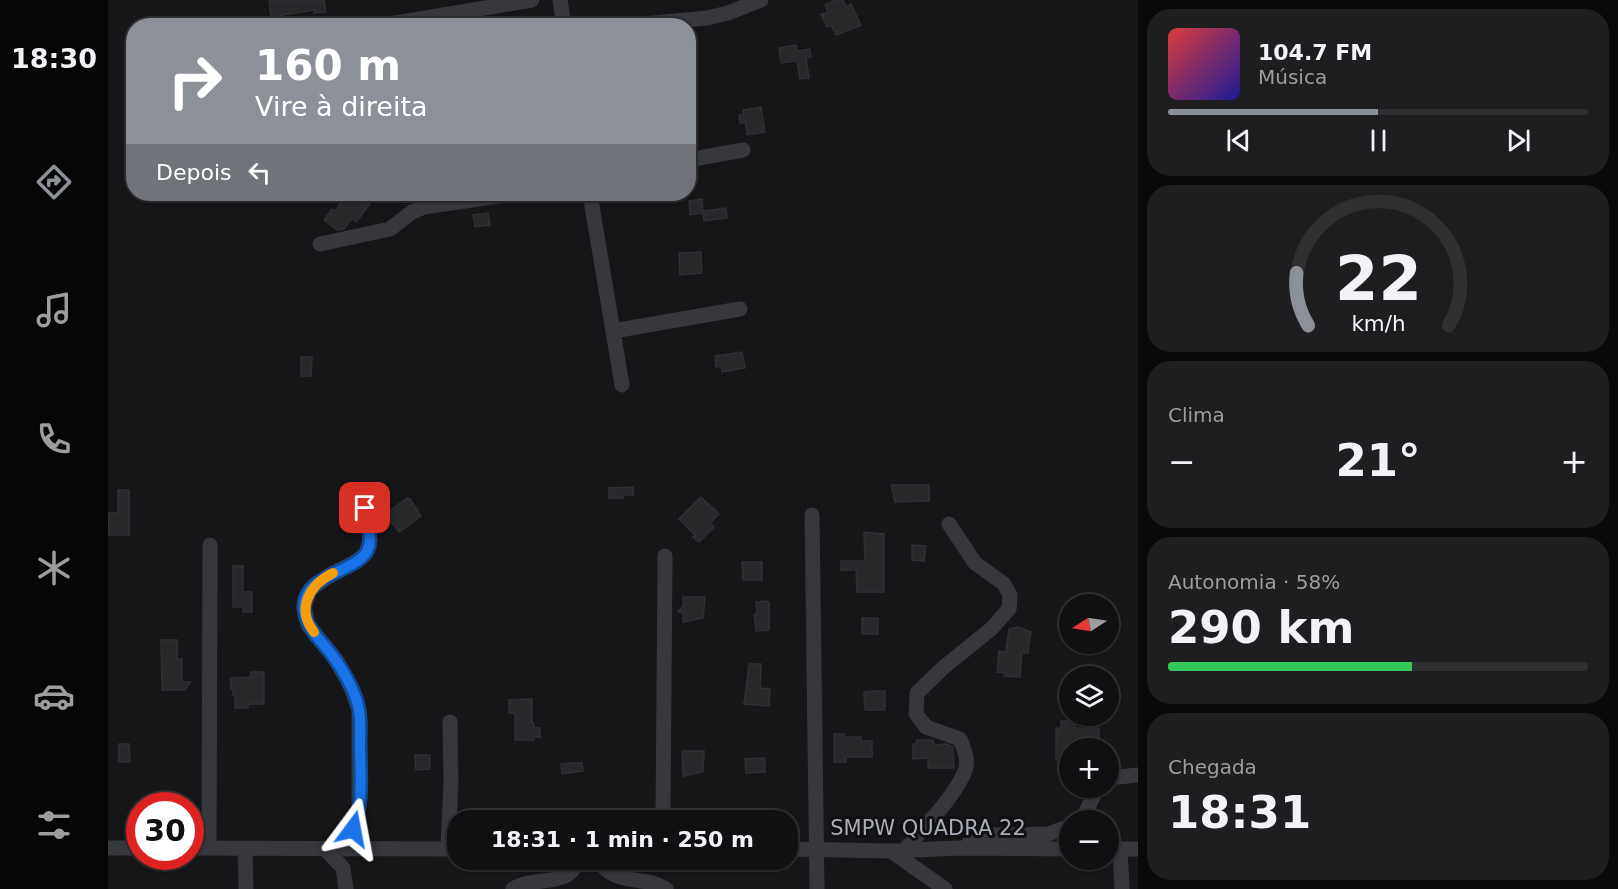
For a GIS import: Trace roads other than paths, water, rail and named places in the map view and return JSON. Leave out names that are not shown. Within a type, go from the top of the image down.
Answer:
[{"type":"street","points":[[425,18],[532,0]]},
{"type":"street","points":[[560,0],[563,18]]},
{"type":"street","points":[[696,19],[728,13],[762,0]]},
{"type":"street","points":[[696,159],[743,150]]},
{"type":"street","points":[[320,244],[390,228],[412,212],[424,207],[465,201]]},
{"type":"street","points":[[591,201],[622,385]]},
{"type":"street","points":[[614,332],[740,309]]},
{"type":"street","points":[[342,849],[353,829],[359,808],[359,710],[350,685],[336,660],[308,625],[304,607],[310,590],[366,553],[370,540],[365,508]]},
{"type":"street","points":[[812,515],[817,889]]},
{"type":"street","points":[[945,889],[898,851],[950,795],[966,770],[966,754],[960,739],[926,727],[916,714],[917,693],[944,667],[992,628],[1009,609],[1010,595],[1004,584],[975,563],[949,524]]},
{"type":"street","points":[[209,848],[210,545]]},
{"type":"street","points":[[663,810],[665,556]]},
{"type":"street","points":[[450,722],[452,810]]},
{"type":"street","points":[[1119,777],[1138,775]]},
{"type":"street","points":[[957,848],[992,835],[1048,834],[1059,830]]},
{"type":"street","points":[[108,848],[126,848]]},
{"type":"street","points":[[204,848],[447,849]]},
{"type":"street","name":"SMPW QUADRA 22","points":[[798,849],[898,851],[957,848],[1059,849]]},
{"type":"street","points":[[245,849],[246,889]]},
{"type":"street","points":[[325,849],[343,868],[346,889]]},
{"type":"street","points":[[1119,849],[1138,849]]},
{"type":"street","points":[[513,889],[522,884],[564,878],[574,870]]},
{"type":"street","points":[[606,870],[615,876],[659,885],[666,889]]},
{"type":"street","points":[[1118,870],[1122,889]]}]
